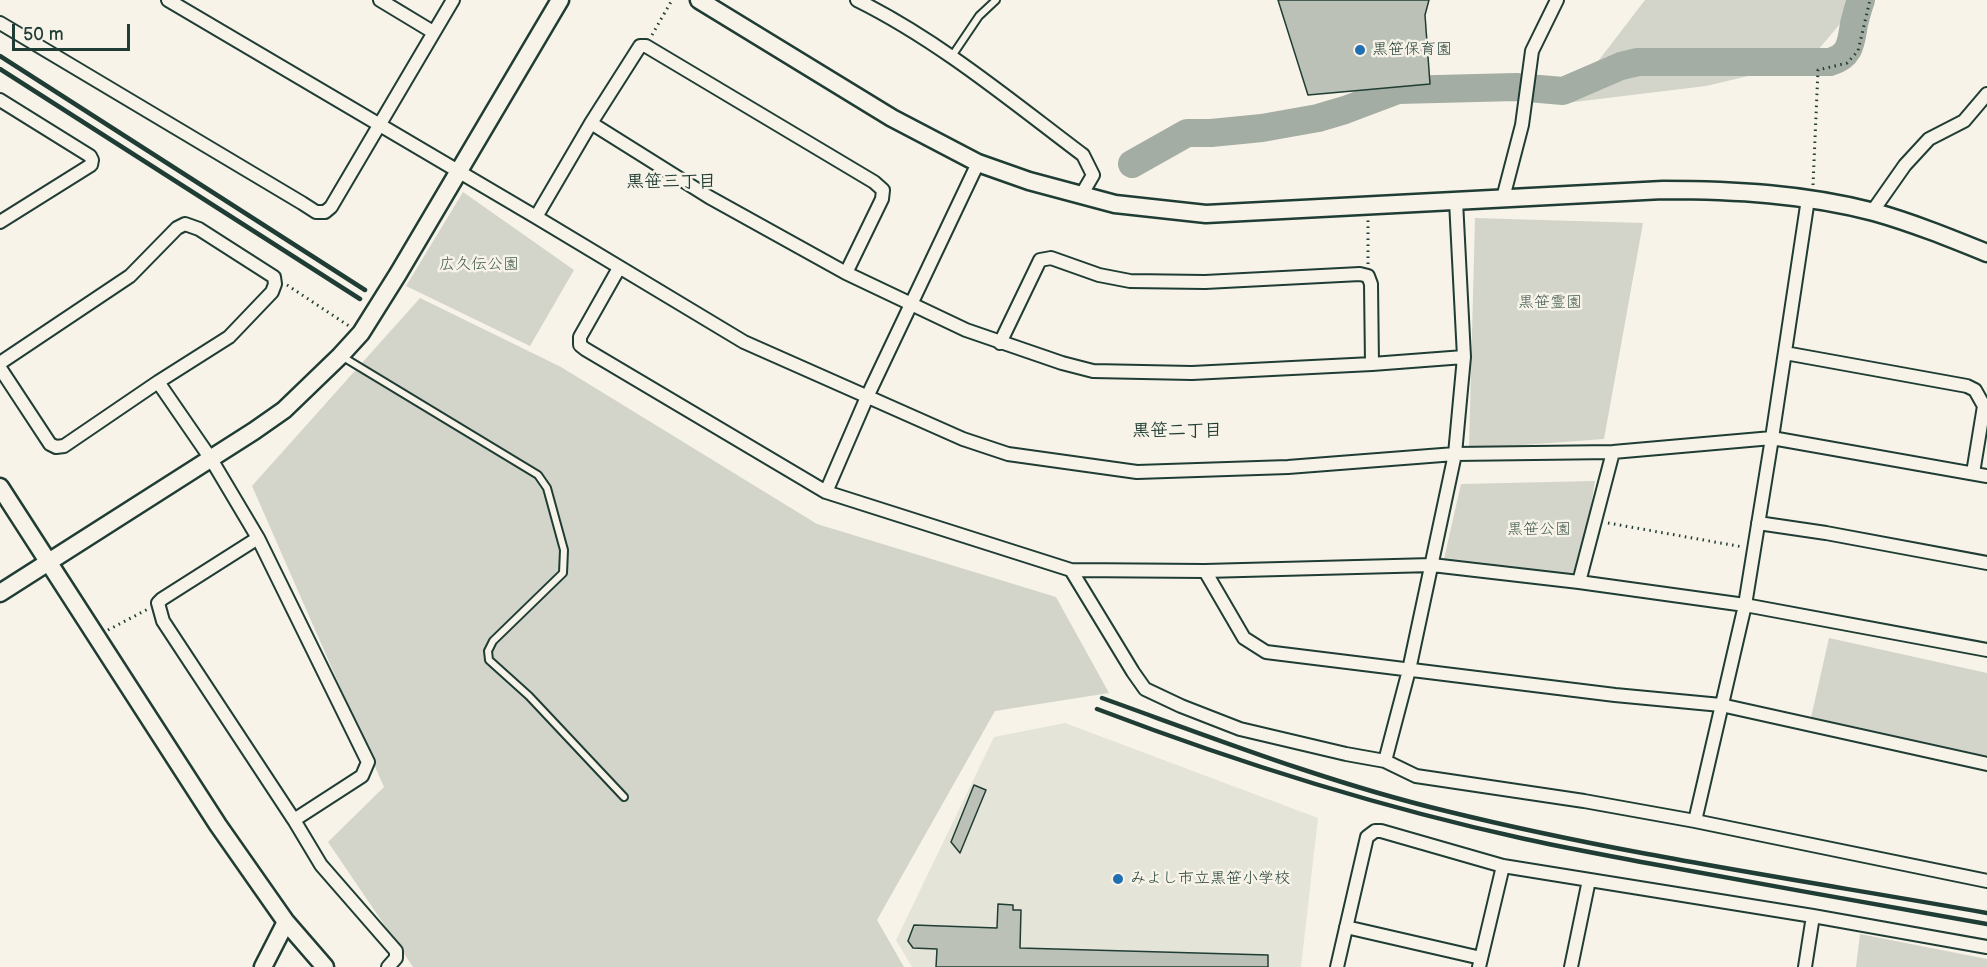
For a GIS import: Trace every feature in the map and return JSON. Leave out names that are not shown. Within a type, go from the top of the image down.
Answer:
[{"type":"street","points":[[168,0],[744,342],[963,439],[1008,454],[1137,472],[1288,467],[1455,454],[1613,452],[1772,438],[1987,476]]},
{"type":"street","points":[[380,0],[434,32]]},
{"type":"street","points":[[0,23],[316,212],[325,212],[331,207],[453,0]]},
{"type":"street","points":[[0,593],[284,410],[340,356],[361,333],[560,0]]},
{"type":"street","points":[[699,0],[892,118],[978,163],[1029,182],[1115,204],[1206,214],[1663,190],[1732,190],[1808,199],[1872,212],[1907,222],[1987,253]]},
{"type":"street","points":[[857,0],[882,12],[951,57],[1083,154],[1093,175],[1082,195]]},
{"type":"street","points":[[1503,198],[1522,126],[1532,51],[1557,0]]},
{"type":"street","points":[[536,217],[591,123],[640,46],[646,46],[874,182],[883,190],[882,199],[846,273]]},
{"type":"street","points":[[1872,212],[1905,165],[1929,139],[1964,121],[1987,94]]},
{"type":"street","points":[[0,100],[90,156],[92,160],[91,165],[0,222]]},
{"type":"street","points":[[591,123],[709,197],[846,273],[966,330],[1000,343],[1093,371],[1192,373],[1464,357]]},
{"type":"street","points":[[826,492],[867,398],[978,163]]},
{"type":"street","points":[[1695,821],[1744,605],[1808,199]]},
{"type":"street","points":[[1385,760],[1409,670],[1455,454],[1464,357],[1456,201]]},
{"type":"street","points":[[0,363],[130,276],[177,228],[185,224],[199,229],[274,277],[275,284],[272,292],[229,337],[64,446],[56,447],[50,444],[0,368]]},
{"type":"street","points":[[1000,343],[1040,260],[1051,258],[1099,275],[1130,281],[1205,282],[1360,274],[1368,276],[1371,284],[1372,364]]},
{"type":"street","points":[[619,268],[580,337],[580,345],[585,349],[826,492],[1071,570],[1205,571],[1432,565],[1579,582],[1744,605],[1987,650]]},
{"type":"street","points":[[1785,353],[1966,386],[1975,390],[1984,406],[1973,473]]},
{"type":"street","points":[[158,382],[211,459],[258,538],[368,762],[362,776],[321,805],[294,820]]},
{"type":"street","points":[[1579,582],[1613,452]]},
{"type":"street","points":[[0,487],[218,825],[286,922],[325,967]]},
{"type":"street","points":[[1758,523],[1826,532],[1987,563]]},
{"type":"street","points":[[258,538],[158,603],[163,621],[321,865],[396,951],[396,958],[388,967]]},
{"type":"street","points":[[1071,570],[1132,672],[1145,689],[1240,729],[1346,754],[1385,760],[1406,773],[1424,778],[1584,801],[1695,821],[1987,881]]},
{"type":"street","points":[[1205,571],[1244,638],[1266,652],[1615,695],[1721,705],[1987,764]]},
{"type":"street","points":[[1337,967],[1367,837],[1375,831],[1503,866],[1813,916],[1987,947]]},
{"type":"street","points":[[1346,927],[1480,962],[1503,866]]},
{"type":"street","points":[[1571,967],[1589,880]]},
{"type":"street","points":[[1805,967],[1813,916]]},
{"type":"street","points":[[263,967],[286,922]]},
{"type":"lane","points":[[951,57],[980,16],[996,0]]},
{"type":"lane","points":[[340,356],[538,475],[547,488],[564,550],[563,573],[494,641],[488,651],[489,660],[529,696],[624,797]]},
{"type":"path","points":[[646,46],[672,0]]},
{"type":"path","points":[[1808,199],[1815,180],[1818,70],[1847,63],[1858,51],[1870,0]]},
{"type":"path","points":[[1368,276],[1369,205]]},
{"type":"path","points":[[274,277],[361,333]]},
{"type":"path","points":[[1595,521],[1754,549]]},
{"type":"path","points":[[96,636],[158,603]]},
{"type":"shaded area","name":"みよし市立黒笹小学校","points":[[1065,723],[1318,818],[1301,967],[912,967],[896,940],[994,737]]},
{"type":"green space","points":[[1645,0],[1860,0],[1808,62],[1706,86],[1566,103]]},
{"type":"green space","name":"広久伝公園","points":[[463,192],[574,270],[530,346],[406,286]]},
{"type":"green space","name":"黒笹霊園","points":[[1475,218],[1643,223],[1604,439],[1469,449]]},
{"type":"green space","points":[[420,298],[561,367],[817,524],[1056,597],[1109,693],[995,711],[877,920],[904,967],[413,967],[328,842],[384,787],[252,486]]},
{"type":"green space","name":"黒笹公園","points":[[1595,481],[1579,582],[1441,572],[1461,484]]},
{"type":"green space","points":[[1829,638],[1987,673],[1987,762],[1810,722]]},
{"type":"green space","points":[[1860,934],[1987,959],[1987,967],[1856,967]]},
{"type":"building","name":"黒笹保育園","points":[[1278,0],[1429,0],[1425,15],[1430,84],[1308,95]]},
{"type":"building","points":[[974,785],[986,790],[960,853],[951,842]]},
{"type":"building","points":[[998,904],[1013,905],[1013,910],[1021,910],[1020,948],[1268,955],[1268,967],[936,967],[937,949],[913,948],[908,941],[914,925],[997,928]]},
{"type":"waterway","points":[[1132,164],[1187,133],[1262,128],[1318,118],[1398,90],[1516,87],[1563,91],[1621,66],[1638,62],[1830,62],[1842,56],[1849,48],[1861,0]]},
{"type":"railway","points":[[0,56],[365,290]]},
{"type":"railway","points":[[0,69],[360,299]]},
{"type":"railway","points":[[1102,698],[1316,774],[1446,811],[1648,854],[1987,913]]},
{"type":"railway","points":[[1097,709],[1255,765],[1416,813],[1540,842],[1647,863],[1987,924]]},
{"type":"place","name":"黒笹保育園","points":[[1360,50]]},
{"type":"place","name":"みよし市立黒笹小学校","points":[[1118,879]]},
{"type":"district","name":"黒笹三丁目","points":[[671,182]]},
{"type":"district","name":"黒笹二丁目","points":[[1177,431]]}]
